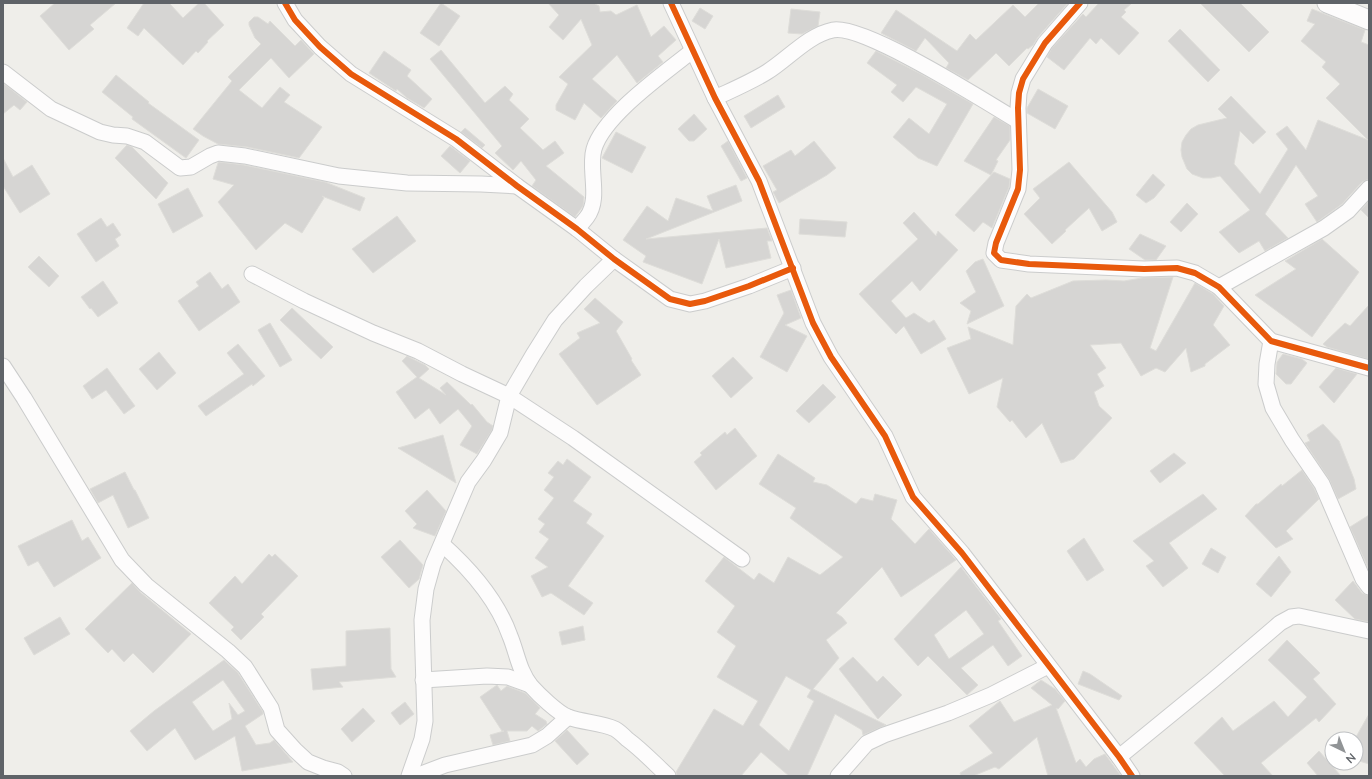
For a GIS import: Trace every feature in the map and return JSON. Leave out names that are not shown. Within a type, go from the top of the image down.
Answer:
[{"type":"street","points":[[285,3],[295,20],[320,47],[351,74],[456,139],[517,186],[577,229],[614,259],[670,299],[690,304],[705,301],[749,286],[793,268]]},
{"type":"street","points":[[671,3],[715,98],[759,181],[813,323],[831,357],[885,436],[913,497],[962,553],[1132,776]]},
{"type":"street","points":[[1080,3],[1045,43],[1023,79],[1019,93],[1018,120],[1020,170],[1018,189],[996,243],[994,253],[1001,260],[1029,264],[1107,268],[1177,268],[1195,274],[1219,287],[1271,341],[1369,368]]},
{"type":"street","points":[[1327,3],[1369,20]]},
{"type":"street","points":[[715,98],[766,73],[808,42],[822,34],[834,30],[857,34],[899,52],[1018,120]]},
{"type":"street","points":[[577,229],[588,217],[593,205],[592,164],[594,149],[604,129],[618,113],[650,84],[692,51]]},
{"type":"street","points":[[3,72],[51,109],[100,132],[127,136],[144,142],[180,168],[191,167],[218,153],[245,156],[338,176],[407,183],[517,186]]},
{"type":"street","points":[[1219,287],[1324,228],[1348,211],[1369,188]]},
{"type":"street","points":[[409,776],[422,739],[424,721],[422,620],[426,589],[433,564],[468,482],[484,460],[500,433],[509,396],[532,355],[555,320],[586,286],[614,259]]},
{"type":"street","points":[[252,274],[373,334],[418,351],[509,396],[574,438],[742,559]]},
{"type":"street","points":[[1271,341],[1267,364],[1266,384],[1273,408],[1292,440],[1322,484],[1363,579],[1369,587]]},
{"type":"street","points":[[3,366],[122,560],[146,585],[228,651],[245,667],[271,708],[277,730],[295,750],[308,762],[338,775]]},
{"type":"street","points":[[442,544],[477,580],[494,602],[510,636],[522,670],[530,685],[543,699],[568,717],[601,724],[616,730],[635,745],[668,776]]},
{"type":"street","points":[[1119,757],[1280,623],[1291,617],[1299,616],[1369,631]]},
{"type":"street","points":[[838,776],[867,744],[884,734],[948,713],[991,695],[1048,666]]},
{"type":"street","points":[[423,680],[487,676],[508,677],[530,685]]},
{"type":"street","points":[[416,776],[445,765],[532,746],[547,736],[568,717]]},
{"type":"building","points":[[55,3],[116,3],[90,25],[94,29],[69,50],[40,16]]},
{"type":"building","points":[[144,3],[169,3],[183,18],[199,3],[204,3],[224,25],[207,41],[208,42],[198,53],[196,51],[183,65],[144,28],[138,36],[127,28]]},
{"type":"building","points":[[441,3],[460,16],[439,46],[420,33]]},
{"type":"building","points":[[548,3],[596,3],[595,4],[599,6],[600,12],[611,11],[616,15],[637,5],[651,37],[664,26],[676,40],[658,56],[663,62],[637,83],[617,55],[592,79],[617,101],[601,118],[584,103],[575,120],[556,110],[556,105],[568,84],[559,77],[592,45],[581,19],[563,40],[549,27],[559,15]]},
{"type":"building","points":[[1039,3],[1068,3],[1038,37],[1033,45],[1028,49],[1027,48],[1009,66],[996,53],[968,80],[946,68],[949,63],[925,38],[916,51],[881,33],[896,10],[957,51],[970,34],[976,40],[1013,5],[1025,17]]},
{"type":"building","points":[[1099,3],[1132,3],[1124,10],[1126,12],[1121,17],[1139,33],[1119,55],[1101,38],[1096,44],[1090,38],[1064,70],[1047,57],[1052,48],[1083,14],[1086,17]]},
{"type":"building","points":[[1200,3],[1240,3],[1269,32],[1249,52]]},
{"type":"building","points":[[700,8],[713,16],[705,29],[692,21]]},
{"type":"building","points":[[791,9],[820,12],[818,26],[802,34],[788,33]]},
{"type":"building","points":[[1312,9],[1365,30],[1361,42],[1369,45],[1369,179],[1362,182],[1342,204],[1317,222],[1305,204],[1318,196],[1296,165],[1265,214],[1288,238],[1265,251],[1259,241],[1239,253],[1219,232],[1250,210],[1220,176],[1203,178],[1192,174],[1187,169],[1181,150],[1182,142],[1191,129],[1198,125],[1227,118],[1218,109],[1231,96],[1266,132],[1253,144],[1240,131],[1234,164],[1260,194],[1288,149],[1276,134],[1287,126],[1306,150],[1318,120],[1368,140],[1326,98],[1340,84],[1322,67],[1326,62],[1301,41],[1315,24],[1307,21]]},
{"type":"building","points":[[254,17],[258,17],[268,24],[270,21],[295,46],[301,40],[314,54],[289,78],[271,58],[239,90],[262,108],[280,87],[290,95],[284,102],[322,127],[299,158],[247,147],[218,144],[193,129],[232,81],[228,77],[261,44],[255,38],[249,25],[249,22]]},
{"type":"building","points":[[1180,29],[1220,70],[1208,82],[1168,41]]},
{"type":"building","points":[[441,50],[485,103],[505,86],[513,94],[509,100],[529,119],[520,128],[543,150],[555,141],[564,153],[546,166],[584,197],[583,206],[575,217],[532,186],[536,180],[521,161],[513,170],[495,153],[502,146],[430,59]]},
{"type":"building","points":[[384,51],[411,70],[407,76],[432,99],[424,108],[407,98],[397,89],[396,91],[369,73]]},
{"type":"building","points":[[876,51],[921,74],[973,104],[937,166],[918,158],[893,137],[909,118],[929,134],[947,104],[916,87],[903,102],[891,92],[897,85],[867,63]]},
{"type":"building","points":[[116,75],[149,102],[148,103],[199,140],[186,158],[132,119],[133,117],[102,92]]},
{"type":"building","points":[[3,83],[27,102],[20,110],[14,105],[3,114]]},
{"type":"building","points":[[1038,89],[1068,106],[1055,129],[1027,113],[1027,108]]},
{"type":"building","points":[[778,95],[785,107],[751,128],[744,116]]},
{"type":"building","points":[[694,114],[707,129],[694,141],[689,141],[678,129]]},
{"type":"building","points":[[994,117],[1010,126],[1010,140],[996,160],[998,161],[991,175],[964,161]]},
{"type":"building","points":[[465,128],[485,145],[482,148],[461,132]]},
{"type":"building","points":[[616,132],[646,147],[632,173],[602,158]]},
{"type":"building","points":[[728,141],[747,178],[741,181],[721,146]]},
{"type":"building","points":[[814,141],[836,168],[827,175],[779,203],[773,192],[777,190],[763,166],[791,150],[795,156]]},
{"type":"building","points":[[127,145],[132,147],[168,183],[156,199],[115,158]]},
{"type":"building","points":[[450,146],[470,161],[460,173],[441,156]]},
{"type":"building","points":[[3,158],[13,177],[32,165],[50,194],[20,213],[3,186]]},
{"type":"building","points":[[219,162],[244,165],[325,182],[365,198],[360,211],[322,196],[324,198],[302,233],[285,223],[256,250],[218,202],[234,185],[213,179]]},
{"type":"building","points":[[1069,162],[1112,212],[1117,222],[1102,231],[1089,208],[1052,244],[1024,214],[1040,198],[1033,189]]},
{"type":"building","points":[[994,172],[1010,179],[1009,187],[992,228],[983,222],[974,232],[955,215]]},
{"type":"building","points":[[1153,174],[1165,185],[1154,198],[1146,203],[1136,195]]},
{"type":"building","points":[[736,185],[742,201],[646,239],[767,228],[772,241],[767,241],[771,258],[726,268],[719,239],[702,284],[643,262],[646,256],[623,240],[647,206],[668,221],[676,198],[713,211],[707,196]]},
{"type":"building","points":[[188,188],[203,216],[173,233],[158,204]]},
{"type":"building","points":[[1369,201],[1369,218],[1361,210]]},
{"type":"building","points":[[1187,203],[1198,214],[1181,232],[1170,222]]},
{"type":"building","points":[[914,212],[936,236],[938,231],[958,250],[920,291],[912,281],[891,301],[906,318],[914,313],[929,323],[934,320],[946,339],[921,354],[904,326],[896,334],[859,294],[918,239],[903,223]]},
{"type":"building","points":[[397,216],[416,241],[373,273],[352,249]]},
{"type":"building","points":[[101,218],[107,227],[113,223],[121,235],[115,239],[119,246],[96,262],[77,234]]},
{"type":"building","points":[[800,219],[847,222],[845,237],[799,234]]},
{"type":"building","points":[[1140,234],[1166,246],[1156,260],[1145,260],[1129,249]]},
{"type":"building","points":[[1322,239],[1359,272],[1312,337],[1255,295],[1296,269],[1285,261]]},
{"type":"building","points":[[39,256],[59,276],[49,287],[28,267]]},
{"type":"building","points":[[983,259],[1004,306],[967,324],[971,311],[960,303],[976,292],[966,271],[975,262]]},
{"type":"building","points":[[210,272],[222,289],[228,284],[240,302],[199,331],[178,301],[199,286],[196,282]]},
{"type":"building","points":[[1173,277],[1150,348],[1156,351],[1195,283],[1213,294],[1224,306],[1213,325],[1230,345],[1205,364],[1205,366],[1191,372],[1186,348],[1165,372],[1156,368],[1141,376],[1121,343],[1090,345],[1106,368],[1097,374],[1104,386],[1094,392],[1099,406],[1112,418],[1074,459],[1061,463],[1042,423],[1026,438],[1012,420],[1010,422],[997,407],[1003,378],[969,394],[947,348],[971,339],[968,327],[1013,345],[1016,306],[1027,294],[1031,298],[1073,281],[1124,281],[1142,278]]},
{"type":"building","points":[[103,281],[118,303],[98,317],[81,297]]},
{"type":"building","points":[[791,290],[801,318],[785,325],[807,336],[787,372],[760,357],[784,313],[777,295]]},
{"type":"building","points":[[595,298],[623,322],[616,331],[632,359],[631,360],[641,375],[597,405],[559,354],[580,338],[577,333],[600,323],[584,309]]},
{"type":"building","points":[[1369,305],[1368,359],[1327,347],[1323,344],[1345,323],[1350,326]]},
{"type":"building","points":[[292,308],[333,347],[321,359],[280,320]]},
{"type":"building","points":[[270,323],[292,360],[280,367],[258,330]]},
{"type":"building","points":[[238,344],[265,376],[253,386],[252,384],[206,416],[198,406],[244,374],[227,353]]},
{"type":"building","points":[[159,352],[176,373],[157,390],[139,369]]},
{"type":"building","points":[[1283,354],[1302,359],[1307,363],[1291,384],[1286,384],[1276,374],[1277,362]]},
{"type":"building","points":[[407,356],[425,365],[429,369],[419,378],[446,395],[440,388],[447,382],[471,405],[472,404],[487,422],[493,426],[477,454],[460,445],[472,426],[458,409],[440,424],[429,408],[415,419],[396,392],[417,377],[402,361]]},
{"type":"building","points":[[733,357],[753,378],[731,398],[712,376]]},
{"type":"building","points":[[107,368],[135,406],[124,414],[106,390],[92,399],[83,386]]},
{"type":"building","points":[[1336,368],[1357,374],[1334,403],[1319,387]]},
{"type":"building","points":[[823,384],[836,397],[809,423],[796,411]]},
{"type":"building","points":[[1323,424],[1339,441],[1354,479],[1356,489],[1338,499],[1329,479],[1305,443],[1310,441],[1307,435]]},
{"type":"building","points":[[735,428],[757,456],[716,490],[694,462],[702,455],[700,453],[725,432],[727,435]]},
{"type":"building","points":[[443,435],[456,483],[398,448]]},
{"type":"building","points":[[1174,453],[1186,463],[1160,483],[1150,471]]},
{"type":"building","points":[[778,454],[815,478],[813,482],[827,485],[856,504],[861,498],[873,501],[875,494],[897,500],[891,519],[915,544],[929,529],[956,560],[901,597],[882,567],[836,613],[847,623],[826,640],[839,658],[813,689],[886,725],[863,735],[862,730],[835,714],[807,776],[789,776],[761,752],[741,776],[677,776],[676,772],[714,709],[743,726],[758,701],[717,677],[736,646],[717,632],[735,606],[705,581],[724,557],[754,580],[759,573],[774,583],[788,557],[820,575],[843,557],[790,518],[796,508],[759,484]],"holes":[[[786,676],[811,690],[807,697],[814,701],[789,751],[759,725]]]},
{"type":"building","points":[[567,459],[591,477],[573,501],[592,514],[586,523],[604,536],[568,586],[593,603],[584,615],[551,593],[542,597],[531,576],[548,567],[535,558],[549,539],[539,532],[545,524],[538,519],[554,498],[544,490],[554,477],[548,473],[558,461],[563,465]]},
{"type":"building","points":[[1302,470],[1314,488],[1319,499],[1286,531],[1293,539],[1276,548],[1245,516],[1256,504],[1258,504],[1281,484],[1282,486]]},
{"type":"building","points":[[125,472],[149,518],[128,528],[113,495],[98,503],[90,489]]},
{"type":"building","points":[[427,490],[446,511],[435,536],[413,528],[417,524],[405,511]]},
{"type":"building","points":[[1203,494],[1217,509],[1169,543],[1188,568],[1163,587],[1146,566],[1154,561],[1133,541]]},
{"type":"building","points":[[1369,515],[1369,570],[1350,527]]},
{"type":"building","points":[[72,520],[82,541],[88,537],[101,558],[54,587],[38,561],[28,566],[18,546]]},
{"type":"building","points":[[1084,538],[1104,570],[1087,581],[1067,551]]},
{"type":"building","points":[[400,540],[423,565],[419,579],[409,588],[381,557]]},
{"type":"building","points":[[1211,548],[1226,557],[1218,573],[1202,564]]},
{"type":"building","points":[[269,554],[272,557],[275,554],[298,576],[261,614],[264,617],[241,640],[231,630],[234,627],[209,603],[235,576],[242,584]]},
{"type":"building","points":[[1279,556],[1291,572],[1271,597],[1256,584]]},
{"type":"building","points":[[961,567],[1001,619],[998,621],[1022,656],[1008,666],[993,645],[961,668],[978,685],[967,695],[928,656],[918,666],[894,639]],"holes":[[[966,610],[984,634],[949,659],[934,635]]]},
{"type":"building","points":[[1353,581],[1362,593],[1369,596],[1369,622],[1355,619],[1335,600]]},
{"type":"building","points":[[132,583],[140,592],[191,634],[153,673],[133,653],[124,662],[112,649],[108,653],[85,629]]},
{"type":"building","points":[[60,617],[70,634],[34,655],[24,638]]},
{"type":"building","points":[[583,626],[585,640],[562,645],[559,632]]},
{"type":"building","points":[[390,628],[391,669],[396,677],[339,682],[343,687],[313,690],[311,669],[346,666],[346,631]]},
{"type":"building","points":[[1287,640],[1320,673],[1313,679],[1336,704],[1319,722],[1316,718],[1261,763],[1273,776],[1225,776],[1194,743],[1222,717],[1233,731],[1274,701],[1288,717],[1307,697],[1268,660]]},
{"type":"building","points":[[853,657],[877,682],[883,676],[902,695],[878,719],[839,669]]},
{"type":"building","points":[[224,660],[238,673],[263,712],[263,714],[245,726],[256,745],[270,743],[274,740],[293,762],[242,771],[235,736],[195,760],[175,728],[147,751],[130,731],[154,711]],"holes":[[[223,680],[245,711],[238,715],[229,703],[232,719],[213,731],[192,702]]]},
{"type":"building","points":[[1083,671],[1090,674],[1122,696],[1119,700],[1078,684]]},
{"type":"building","points":[[1041,680],[1055,689],[1065,701],[1058,709],[1056,708],[1076,763],[1080,759],[1086,767],[1094,759],[1105,754],[1121,776],[1048,776],[1037,737],[999,769],[995,767],[973,776],[961,776],[960,773],[993,753],[969,726],[1000,701],[1014,722],[1052,705],[1031,688]]},
{"type":"building","points":[[497,685],[501,691],[507,686],[525,693],[540,708],[535,714],[546,721],[547,724],[538,731],[532,726],[527,731],[507,731],[510,741],[493,745],[490,735],[504,731],[502,731],[480,697]]},
{"type":"building","points":[[405,702],[414,714],[400,725],[391,713]]},
{"type":"building","points":[[363,708],[375,721],[352,742],[341,729]]},
{"type":"building","points":[[1369,714],[1369,764],[1364,762],[1364,731],[1359,731]]},
{"type":"building","points":[[567,730],[589,754],[577,765],[555,741]]},
{"type":"building","points":[[1319,751],[1324,757],[1324,771],[1337,771],[1341,776],[1318,776],[1307,763]]},
{"type":"cycle path","points":[[285,3],[295,20],[320,47],[351,74],[456,139],[517,186],[577,229],[614,259],[670,299],[690,304],[705,301],[749,286],[793,268]]},
{"type":"cycle path","points":[[671,3],[715,98],[759,181],[813,323],[831,357],[885,436],[913,497],[962,553],[1132,776]]},
{"type":"cycle path","points":[[1080,3],[1045,43],[1023,79],[1019,93],[1018,108],[1020,170],[1018,189],[996,243],[994,253],[1001,260],[1029,264],[1144,269],[1177,268],[1195,273],[1219,287],[1271,341],[1369,368]]}]
